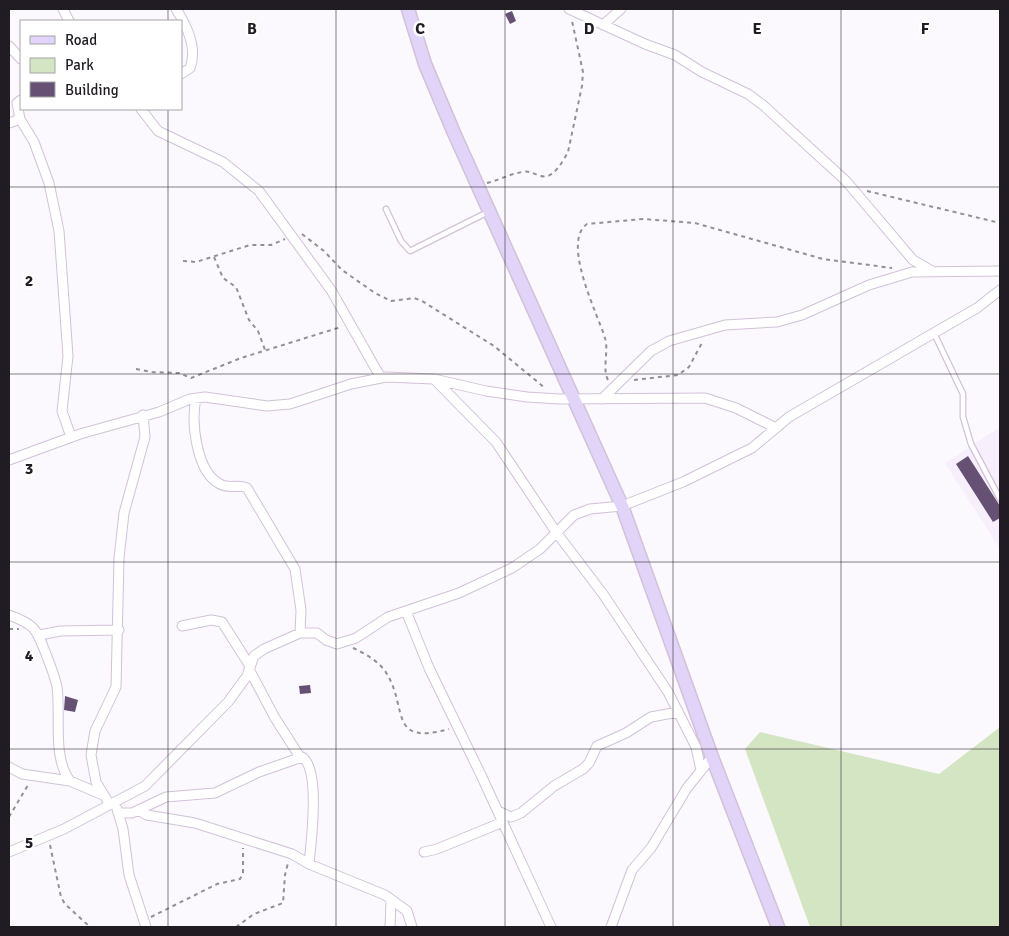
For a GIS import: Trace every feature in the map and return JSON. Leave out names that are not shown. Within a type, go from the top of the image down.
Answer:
[{"type":"main road","points":[[408,9],[425,64],[477,185],[622,506],[712,758],[778,927]]},
{"type":"street","points":[[570,9],[675,55],[710,77],[752,97],[780,119],[850,187],[913,260],[932,271]]},
{"type":"street","points":[[603,24],[621,9]]},
{"type":"street","points":[[182,21],[191,38],[193,57],[190,68],[182,73]]},
{"type":"street","points":[[9,46],[20,58]]},
{"type":"street","points":[[20,101],[17,103],[20,119],[34,142],[49,183],[59,231],[68,356],[62,411],[71,437]]},
{"type":"street","points":[[142,110],[158,131],[210,155],[247,180],[264,197],[296,234],[352,324],[381,378]]},
{"type":"street","points":[[9,123],[20,119]]},
{"type":"street","points":[[602,399],[651,351],[665,342],[735,324],[777,322],[802,315],[869,285],[912,272],[1000,271]]},
{"type":"street","points":[[9,852],[47,837],[133,795],[157,776],[228,702],[244,681],[258,652],[300,633],[317,633],[332,643],[342,644],[368,632],[388,617],[458,593],[512,568],[540,549],[570,517],[585,510],[622,506],[683,482],[741,453],[761,441],[789,417],[977,308],[1000,290]]},
{"type":"street","points":[[9,460],[71,437],[142,415],[159,412],[196,398],[204,397],[267,406],[284,405],[370,379],[381,378],[434,379],[513,396],[559,399],[705,398],[736,408],[776,428]]},
{"type":"street","points":[[434,379],[496,442],[556,532],[603,594],[658,675],[696,747],[702,770]]},
{"type":"street","points":[[196,398],[193,415],[196,441],[208,475],[222,486],[244,486],[249,490],[292,563],[301,610],[300,633]]},
{"type":"street","points":[[142,415],[145,436],[124,514],[119,558],[119,630],[116,687],[95,731],[91,755],[94,775],[103,795],[118,813],[123,828],[129,875],[145,923]]},
{"type":"street","points":[[406,611],[428,668],[498,811],[551,927]]},
{"type":"street","points":[[9,615],[34,628],[40,635],[56,684],[59,750],[64,769],[70,781]]},
{"type":"street","points":[[182,626],[211,620],[222,622],[250,667],[275,718],[300,757],[309,765],[312,785],[313,822],[309,864]]},
{"type":"street","points":[[40,635],[60,630],[119,630]]},
{"type":"street","points":[[498,811],[511,817],[522,813],[554,786],[583,769],[589,763],[596,746],[626,734],[651,717],[678,712]]},
{"type":"street","points":[[118,813],[138,810],[166,797],[221,791],[260,772],[300,757]]},
{"type":"street","points":[[611,927],[632,870],[651,848],[676,804],[712,758]]},
{"type":"street","points":[[9,767],[22,774],[70,781],[103,795]]},
{"type":"street","points":[[138,810],[148,815],[179,819],[292,854],[309,864],[385,895],[407,911],[412,927]]},
{"type":"street","points":[[424,852],[502,822]]},
{"type":"street","points":[[390,927],[391,900]]},
{"type":"lane","points":[[386,209],[401,241],[410,251],[468,220],[490,212]]},
{"type":"lane","points":[[934,333],[964,394],[963,417],[971,444],[1000,499]]},
{"type":"path","points":[[477,185],[522,172],[531,171],[543,177],[549,176],[564,161],[568,152],[582,86],[583,72],[570,9]]},
{"type":"path","points":[[850,187],[1000,223]]},
{"type":"path","points":[[710,330],[684,372],[678,375],[651,377],[615,386],[606,376],[608,354],[605,337],[590,300],[581,265],[578,241],[583,227],[587,224],[643,219],[695,224],[823,259],[912,272]]},
{"type":"path","points":[[183,261],[196,262],[250,245],[271,245],[296,234],[324,251],[342,270],[374,293],[391,300],[414,298],[427,304],[494,346],[559,399]]},
{"type":"path","points":[[214,257],[223,278],[236,287],[249,320],[258,331],[265,350]]},
{"type":"path","points":[[136,369],[152,372],[179,373],[191,378],[241,358],[352,324]]},
{"type":"path","points":[[342,644],[371,658],[386,673],[399,713],[413,731],[423,735],[458,727]]},
{"type":"path","points":[[9,817],[35,775]]},
{"type":"path","points":[[47,837],[55,860],[61,897],[65,904],[90,927]]},
{"type":"path","points":[[145,923],[218,884],[240,879],[243,873],[244,839]]},
{"type":"path","points":[[236,927],[254,914],[283,904],[284,875],[292,854]]},
{"type":"shaded area","points":[[1000,427],[1000,549],[945,463]]},
{"type":"green space","points":[[1000,727],[1000,927],[810,927],[745,749],[760,732],[939,774]]},
{"type":"building","points":[[512,11],[516,21],[510,24],[505,14]]},
{"type":"building","points":[[968,456],[1000,506],[1000,518],[993,522],[956,464]]},
{"type":"building","points":[[310,685],[311,693],[300,694],[299,686]]},
{"type":"building","points":[[65,696],[78,700],[75,712],[64,710]]}]
